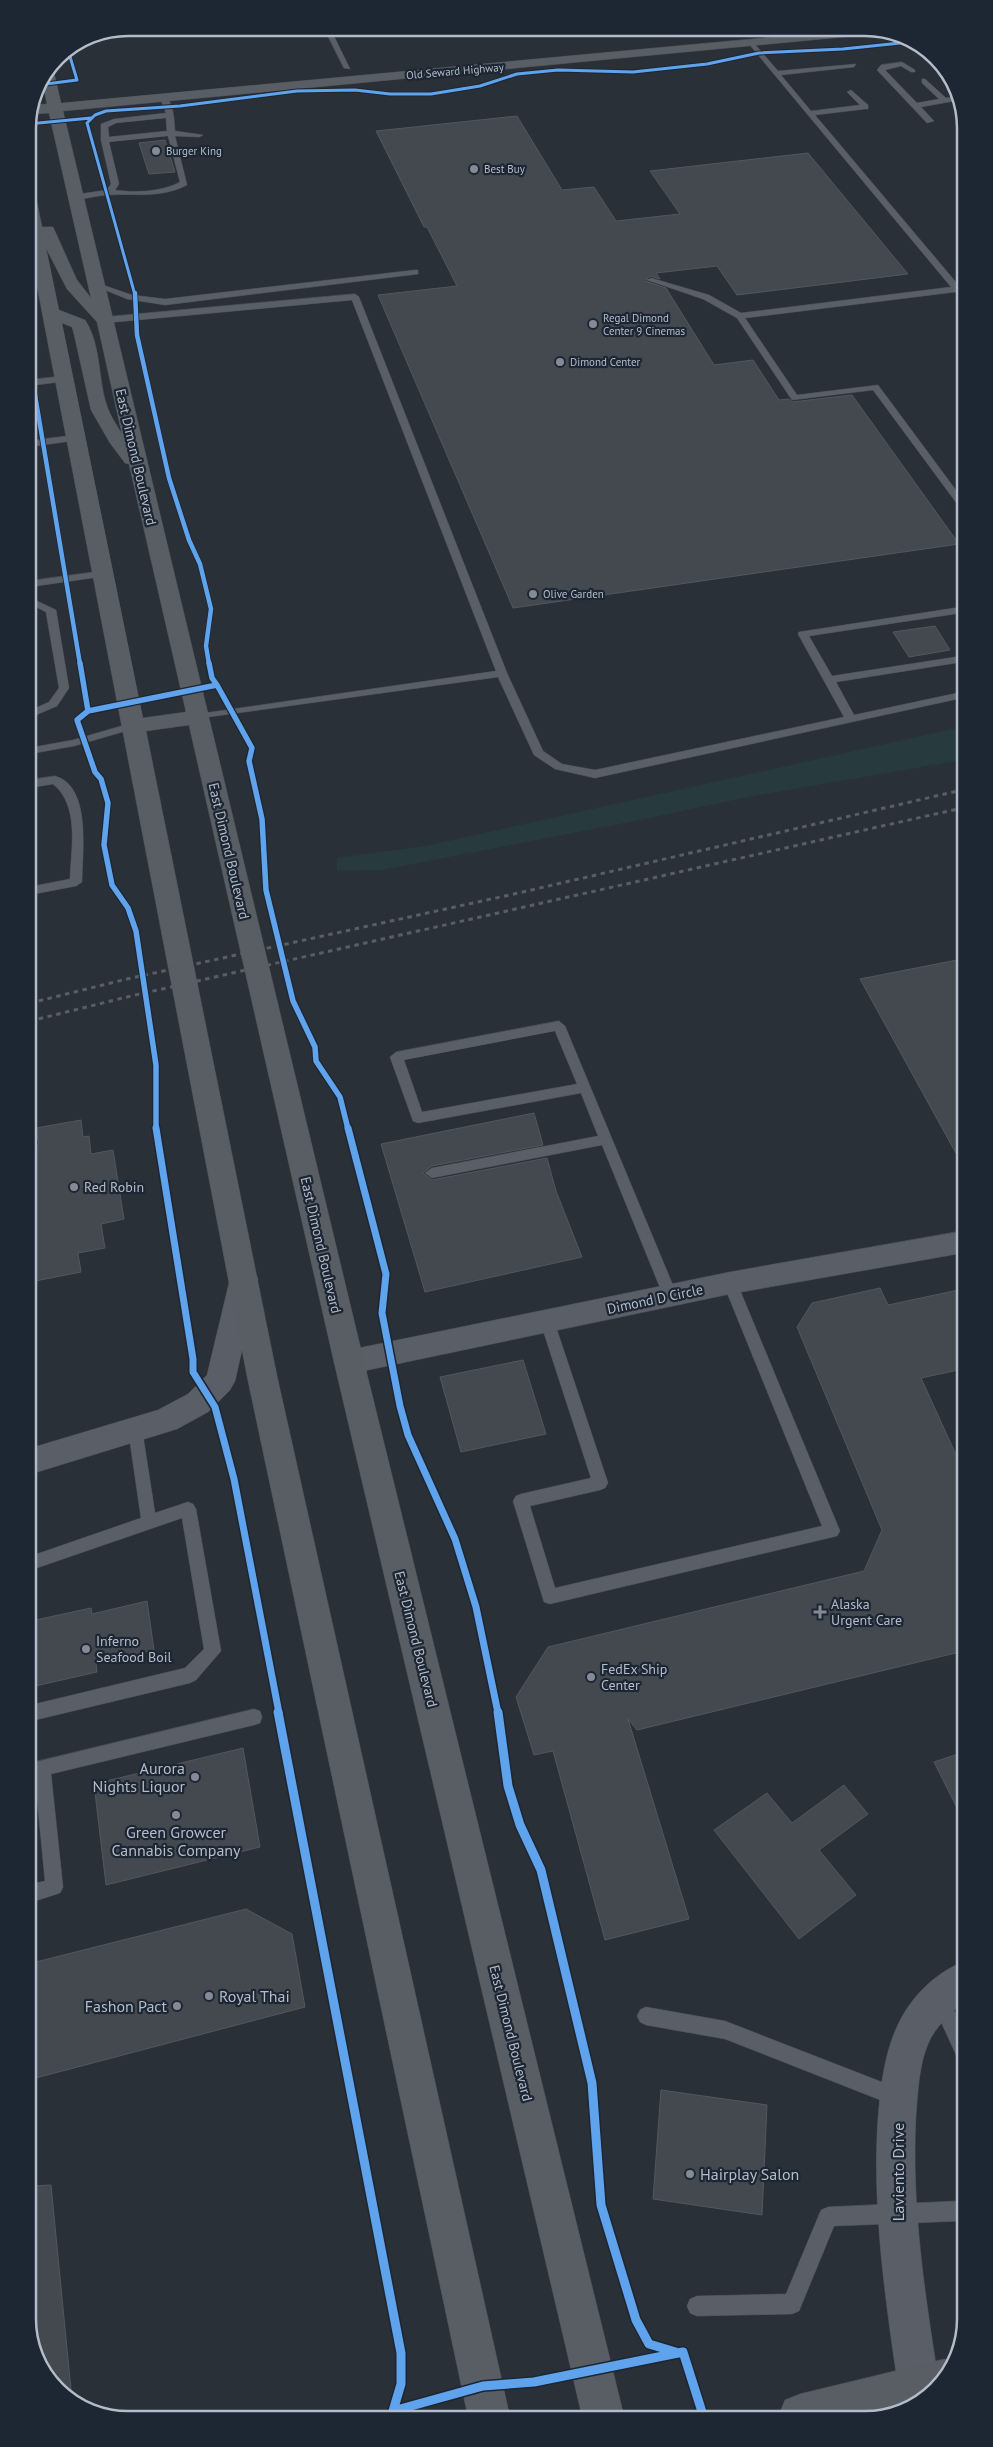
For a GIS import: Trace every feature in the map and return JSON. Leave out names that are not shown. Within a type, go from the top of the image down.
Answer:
[{"type":"main road","name":"Old Seward Highway","points":[[39,107],[54,101],[348,68],[690,36]]},
{"type":"main road","name":"Old Seward Highway","points":[[41,98],[54,101],[164,98],[826,36]]},
{"type":"main road","points":[[535,63],[541,58],[550,56],[597,51],[678,37]]},
{"type":"main road","name":"East Dimond Boulevard","points":[[49,82],[348,1362],[602,2411]]},
{"type":"main road","points":[[36,216],[46,230],[69,284],[84,303],[105,320]]},
{"type":"main road","points":[[36,243],[244,1277],[262,1376],[488,2411]]},
{"type":"main road","points":[[50,312],[79,324],[85,338],[98,405],[114,436],[139,468]]},
{"type":"main road","points":[[132,726],[198,717]]},
{"type":"main road","points":[[816,2411],[932,2382]]},
{"type":"street","name":"Dimond D Circle","points":[[348,1362],[730,1283],[957,1243]]},
{"type":"street","points":[[36,1459],[166,1420],[198,1403],[220,1381],[244,1277]]},
{"type":"street","name":"Laviento Drive","points":[[932,2382],[902,2272],[894,2147],[902,2071],[916,2030],[952,1989]]},
{"type":"lane","points":[[330,36],[348,68]]},
{"type":"lane","points":[[751,43],[957,290]]},
{"type":"lane","points":[[776,73],[854,64]]},
{"type":"lane","points":[[913,71],[902,64],[884,66],[881,70],[930,121]]},
{"type":"lane","points":[[924,81],[945,100]]},
{"type":"lane","points":[[810,113],[865,107],[851,92]]},
{"type":"lane","points":[[76,197],[110,192],[124,195],[167,190],[184,183],[171,133],[170,115],[164,98]]},
{"type":"lane","points":[[916,106],[952,99]]},
{"type":"lane","points":[[110,192],[115,184],[104,140],[104,126],[114,121],[170,115]]},
{"type":"lane","points":[[104,140],[171,133],[199,135]]},
{"type":"lane","points":[[96,285],[118,294],[147,301],[164,302],[416,272]]},
{"type":"lane","points":[[651,280],[706,298],[740,316],[795,398],[875,387],[957,498]]},
{"type":"lane","points":[[740,316],[957,292]]},
{"type":"lane","points":[[105,320],[355,297],[502,672],[538,753],[559,767],[595,774],[957,696]]},
{"type":"lane","points":[[36,382],[64,379]]},
{"type":"lane","points":[[36,443],[76,438]]},
{"type":"lane","points":[[36,580],[102,574]]},
{"type":"lane","points":[[36,604],[51,610],[64,688],[53,704],[36,712]]},
{"type":"lane","points":[[851,718],[803,634],[957,611]]},
{"type":"lane","points":[[829,680],[957,660]]},
{"type":"lane","points":[[198,717],[502,672]]},
{"type":"lane","points":[[36,751],[74,743],[132,726]]},
{"type":"lane","points":[[36,783],[55,780],[72,797],[76,823],[76,882],[36,890]]},
{"type":"lane","points":[[585,1087],[418,1118],[396,1057],[559,1026],[585,1087],[607,1139],[670,1295]]},
{"type":"lane","points":[[432,1173],[607,1139]]},
{"type":"lane","points":[[547,1321],[600,1483],[521,1501],[550,1597],[832,1531],[730,1283]]},
{"type":"lane","points":[[135,1429],[149,1522]]},
{"type":"lane","points":[[36,1561],[188,1509],[213,1651],[190,1675],[36,1712]]},
{"type":"lane","points":[[36,1892],[54,1887],[37,1770],[254,1717]]},
{"type":"lane","points":[[952,1989],[957,2013]]},
{"type":"lane","points":[[646,2016],[725,2030],[899,2098]]},
{"type":"lane","points":[[697,2306],[792,2304],[828,2218],[957,2211]]},
{"type":"green space","points":[[957,728],[957,761],[748,797],[382,870],[337,871],[337,858],[426,846]]},
{"type":"building","name":"Dimond Center","points":[[517,116],[562,190],[594,187],[616,221],[680,214],[650,171],[808,153],[908,274],[737,295],[717,266],[656,273],[660,279],[650,276],[645,281],[666,288],[714,365],[753,360],[779,400],[789,399],[792,402],[852,395],[957,541],[957,544],[513,608],[378,295],[457,286],[427,227],[424,227],[376,131]]},
{"type":"building","name":"Burger King","points":[[165,140],[175,172],[149,174],[139,143]]},
{"type":"building","points":[[935,626],[950,650],[909,657],[893,632]]},
{"type":"building","points":[[957,960],[957,1155],[860,979]]},
{"type":"building","points":[[534,1113],[543,1145],[432,1166],[423,1173],[432,1180],[547,1158],[556,1191],[582,1257],[425,1292],[381,1144]]},
{"type":"building","name":"Red Robin","points":[[81,1120],[83,1137],[89,1136],[91,1154],[113,1150],[124,1219],[101,1224],[105,1248],[78,1253],[81,1272],[36,1281],[36,1146],[39,1145],[36,1128]]},
{"type":"building","points":[[880,1288],[888,1305],[957,1290],[957,1370],[921,1378],[957,1457],[957,1653],[637,1730],[628,1719],[689,1919],[605,1940],[553,1751],[534,1755],[516,1697],[548,1647],[864,1571],[882,1530],[797,1327],[812,1303]]},
{"type":"building","points":[[523,1360],[546,1434],[461,1452],[440,1377]]},
{"type":"building","points":[[147,1601],[154,1650],[96,1663],[97,1672],[36,1686],[36,1620],[91,1608],[92,1614]]},
{"type":"building","name":"Green Growcer Cannabis Company","points":[[243,1748],[260,1847],[106,1885],[94,1784]]},
{"type":"building","points":[[957,1754],[957,1808],[934,1762]]},
{"type":"building","points":[[844,1785],[868,1814],[819,1850],[856,1895],[799,1939],[714,1830],[767,1793],[792,1823]]},
{"type":"building","points":[[246,1909],[292,1934],[305,2007],[36,2078],[36,1962]]},
{"type":"building","points":[[661,2090],[767,2105],[762,2215],[653,2199]]},
{"type":"building","points":[[51,2185],[71,2391],[55,2375],[41,2348],[38,2337],[36,2325],[36,2186]]},
{"type":"railway","points":[[36,1002],[127,979],[514,894],[957,791]]},
{"type":"railway","points":[[36,1020],[131,996],[957,809]]},
{"type":"cycle path","points":[[88,711],[217,685],[212,678],[206,646],[211,609],[200,564],[189,540],[169,478],[137,335],[135,293],[87,123],[95,115],[106,111],[180,106],[297,91],[355,90],[390,94],[431,94],[480,86],[517,74],[558,70],[633,72],[707,64],[759,53],[843,49],[900,43]]},
{"type":"cycle path","points":[[48,84],[77,80],[70,57]]},
{"type":"cycle path","points":[[36,123],[91,118]]},
{"type":"cycle path","points":[[36,401],[88,711],[77,720],[95,772],[101,779],[108,803],[104,845],[112,885],[128,908],[136,931],[156,1065],[156,1136],[193,1359],[193,1372],[215,1407],[234,1479],[401,2353],[401,2384],[393,2411]]},
{"type":"cycle path","points":[[217,685],[252,748],[249,761],[262,819],[266,890],[293,1001],[315,1047],[316,1061],[340,1097],[386,1274],[382,1313],[400,1406],[408,1435],[455,1539],[476,1607],[497,1704],[508,1786],[520,1825],[541,1870],[592,2083],[601,2205],[636,2320],[649,2344],[679,2353]]},
{"type":"cycle path","points":[[393,2411],[483,2386],[534,2382],[683,2352],[702,2411]]},
{"type":"place","name":"Burger King","points":[[156,151]]},
{"type":"place","name":"Best Buy","points":[[474,169]]},
{"type":"place","name":"Regal Dimond Center 9 Cinemas","points":[[593,324]]},
{"type":"place","name":"Dimond Center","points":[[560,362]]},
{"type":"place","name":"Olive Garden","points":[[533,594]]},
{"type":"place","name":"Red Robin","points":[[74,1187]]},
{"type":"place","name":"Alaska Urgent Care","points":[[820,1612]]},
{"type":"place","name":"Inferno Seafood Boil","points":[[86,1649]]},
{"type":"place","name":"FedEx Ship Center","points":[[591,1677]]},
{"type":"place","name":"Aurora Nights Liquor","points":[[195,1777]]},
{"type":"place","name":"Green Growcer Cannabis Company","points":[[176,1815]]},
{"type":"place","name":"Royal Thai","points":[[209,1996]]},
{"type":"place","name":"Fashon Pact","points":[[177,2006]]},
{"type":"place","name":"Hairplay Salon","points":[[690,2174]]}]
